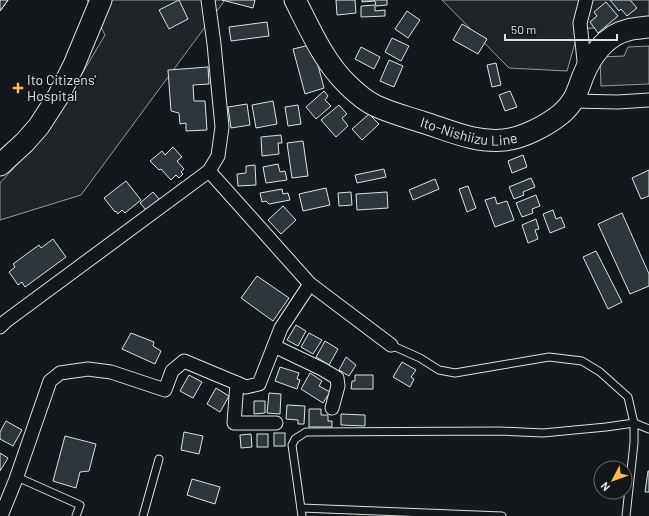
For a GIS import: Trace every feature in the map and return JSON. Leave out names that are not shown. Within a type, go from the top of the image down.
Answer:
[{"type":"main road","points":[[0,165],[26,142],[39,126],[58,95],[74,65],[101,0]]},
{"type":"main road","name":"Ito-Nishiizu Line","points":[[295,0],[332,67],[361,97],[376,106],[475,139],[492,141],[506,140],[521,136],[561,114],[574,101],[585,70],[592,57],[601,46],[613,36],[628,30],[649,27]]},
{"type":"street","points":[[0,328],[6,321],[209,171],[218,156],[222,127],[208,0]]},
{"type":"street","points":[[585,70],[580,23],[586,0]]},
{"type":"street","points":[[574,101],[618,102],[649,100]]},
{"type":"street","points":[[209,171],[310,284],[391,344]]},
{"type":"street","points":[[1,516],[17,477],[50,381],[60,373],[88,369],[111,372],[165,390],[172,371],[184,361],[246,387],[259,384],[281,328],[310,284]]},
{"type":"street","points":[[274,346],[322,369],[337,378],[338,386],[332,408]]},
{"type":"street","points":[[237,383],[234,423],[276,423]]},
{"type":"lane","points":[[391,344],[420,358],[439,370],[455,373],[549,357],[582,361],[600,372],[628,397],[634,423],[634,443],[626,516]]},
{"type":"lane","points":[[302,516],[292,445],[295,438],[306,432],[543,433],[634,423],[649,429]]},
{"type":"lane","points":[[143,516],[159,459]]},
{"type":"lane","points":[[17,477],[80,504],[76,516]]},
{"type":"lane","points":[[301,508],[502,516]]},
{"type":"shaded area","points":[[87,0],[225,0],[81,195],[0,220],[0,183],[48,131],[105,35]]},
{"type":"shaded area","points":[[442,0],[649,0],[649,24],[579,29],[567,71],[509,68]]},
{"type":"shaded area","points":[[649,46],[649,84],[601,86],[600,57],[624,56],[628,47]]},
{"type":"building","points":[[0,0],[8,0],[0,11]]},
{"type":"building","points":[[0,0],[8,0],[0,11]]},
{"type":"building","points":[[0,0],[8,0],[0,11]]},
{"type":"building","points":[[179,0],[188,19],[169,29],[159,10]]},
{"type":"building","points":[[222,0],[255,0],[253,8]]},
{"type":"building","points":[[336,0],[355,0],[356,13],[337,15]]},
{"type":"building","points":[[362,0],[387,0],[387,5],[376,6],[375,1],[362,2]]},
{"type":"building","points":[[610,0],[630,0],[637,8],[627,16],[621,9],[619,11]]},
{"type":"building","points":[[606,2],[618,16],[598,33],[590,22],[597,16],[594,12]]},
{"type":"building","points":[[375,5],[375,11],[385,10],[385,16],[361,17],[361,6]]},
{"type":"building","points":[[407,11],[420,20],[408,38],[395,29]]},
{"type":"building","points":[[267,22],[269,36],[231,41],[229,27]]},
{"type":"building","points":[[462,24],[487,39],[478,54],[453,40]]},
{"type":"building","points":[[392,38],[409,46],[401,61],[385,52]]},
{"type":"building","points":[[310,45],[314,50],[324,88],[305,94],[293,49]]},
{"type":"building","points":[[361,47],[380,57],[374,69],[355,59]]},
{"type":"building","points":[[389,60],[403,66],[394,87],[380,81]]},
{"type":"building","points":[[496,63],[501,85],[492,87],[487,65]]},
{"type":"building","points":[[208,67],[209,84],[193,85],[194,101],[205,101],[207,130],[186,131],[186,123],[180,124],[179,113],[171,111],[168,70]]},
{"type":"building","points":[[324,91],[328,96],[325,100],[331,106],[316,119],[306,107]]},
{"type":"building","points":[[510,91],[517,107],[505,111],[499,95]]},
{"type":"building","points":[[273,101],[277,124],[256,128],[252,105]]},
{"type":"building","points":[[247,104],[250,125],[231,128],[228,107]]},
{"type":"building","points":[[298,105],[301,124],[288,126],[285,107]]},
{"type":"building","points":[[339,105],[347,114],[342,118],[348,126],[336,137],[321,120]]},
{"type":"building","points":[[369,114],[379,124],[362,140],[352,129]]},
{"type":"building","points":[[281,135],[282,143],[278,143],[279,154],[262,156],[261,137]]},
{"type":"building","points":[[303,141],[308,176],[292,178],[287,143]]},
{"type":"building","points":[[173,147],[182,157],[177,161],[184,169],[181,172],[183,174],[179,178],[176,175],[171,180],[161,169],[159,170],[150,161],[162,151],[165,155]]},
{"type":"building","points":[[523,155],[527,167],[512,173],[508,161]]},
{"type":"building","points":[[278,164],[280,172],[285,171],[287,180],[266,183],[263,167]]},
{"type":"building","points":[[255,165],[256,185],[238,186],[237,174],[246,173],[246,166]]},
{"type":"building","points":[[384,169],[386,177],[357,183],[355,175]]},
{"type":"building","points":[[649,170],[649,196],[641,199],[632,178]]},
{"type":"building","points":[[531,178],[535,187],[523,192],[524,195],[514,199],[509,187]]},
{"type":"building","points":[[435,179],[439,189],[413,200],[409,190]]},
{"type":"building","points":[[126,181],[141,200],[125,213],[122,210],[118,214],[104,198]]},
{"type":"building","points":[[468,186],[476,208],[467,212],[459,189]]},
{"type":"building","points":[[326,188],[330,205],[303,211],[299,194]]},
{"type":"building","points":[[282,189],[283,194],[288,193],[290,200],[269,204],[266,201],[262,202],[260,193]]},
{"type":"building","points":[[153,192],[160,200],[147,211],[140,203]]},
{"type":"building","points":[[351,192],[352,205],[339,206],[338,193]]},
{"type":"building","points":[[387,192],[388,208],[357,210],[356,194]]},
{"type":"building","points":[[536,195],[540,206],[532,209],[533,213],[522,217],[516,203]]},
{"type":"building","points":[[495,197],[497,204],[507,201],[514,220],[495,227],[485,200]]},
{"type":"building","points":[[283,206],[296,220],[281,234],[268,220]]},
{"type":"building","points":[[553,210],[556,219],[561,217],[565,227],[550,233],[543,214]]},
{"type":"building","points":[[622,213],[649,274],[649,286],[630,294],[598,224]]},
{"type":"building","points":[[536,219],[539,229],[535,230],[538,239],[528,243],[522,225]]},
{"type":"building","points":[[53,239],[66,257],[25,287],[22,282],[18,285],[9,272],[15,267],[13,264],[39,245],[41,248]]},
{"type":"building","points":[[596,251],[622,302],[608,309],[583,257]]},
{"type":"building","points":[[257,276],[289,298],[273,321],[241,298]]},
{"type":"building","points":[[296,325],[306,331],[298,346],[287,340]]},
{"type":"building","points":[[131,333],[154,342],[153,346],[161,351],[155,364],[122,349]]},
{"type":"building","points":[[309,333],[322,340],[313,354],[301,347]]},
{"type":"building","points":[[325,341],[338,349],[329,365],[316,357]]},
{"type":"building","points":[[346,357],[356,365],[349,376],[339,370]]},
{"type":"building","points":[[402,362],[416,370],[411,377],[414,379],[410,387],[393,377]]},
{"type":"building","points":[[280,367],[299,373],[297,379],[300,380],[297,389],[275,381]]},
{"type":"building","points":[[310,373],[322,381],[319,386],[330,392],[323,403],[301,389]]},
{"type":"building","points":[[189,375],[202,382],[193,398],[180,391]]},
{"type":"building","points":[[355,375],[373,375],[373,389],[351,389],[352,381],[355,381]]},
{"type":"building","points":[[216,388],[229,396],[220,412],[207,404]]},
{"type":"building","points":[[269,393],[281,394],[280,414],[267,413]]},
{"type":"building","points":[[254,401],[265,401],[265,413],[254,414]]},
{"type":"building","points":[[287,405],[305,406],[304,424],[298,424],[298,420],[286,419]]},
{"type":"building","points":[[309,409],[321,409],[321,415],[328,415],[328,421],[332,421],[332,427],[309,427]]},
{"type":"building","points":[[341,414],[365,415],[365,426],[341,425]]},
{"type":"building","points":[[6,421],[22,430],[13,446],[0,439],[0,432]]},
{"type":"building","points":[[184,432],[203,436],[199,454],[181,450]]},
{"type":"building","points":[[274,433],[285,433],[285,446],[274,446]]},
{"type":"building","points":[[251,434],[252,447],[241,448],[240,435]]},
{"type":"building","points":[[257,434],[268,434],[268,447],[257,447]]},
{"type":"building","points":[[65,436],[96,444],[89,471],[80,472],[76,488],[53,481]]},
{"type":"building","points":[[0,453],[8,458],[0,471]]},
{"type":"building","points":[[648,471],[649,492],[645,492]]},
{"type":"building","points":[[192,479],[220,487],[215,504],[187,495]]},
{"type":"place","name":"Ito Citizens' Hospital","points":[[18,88]]}]
